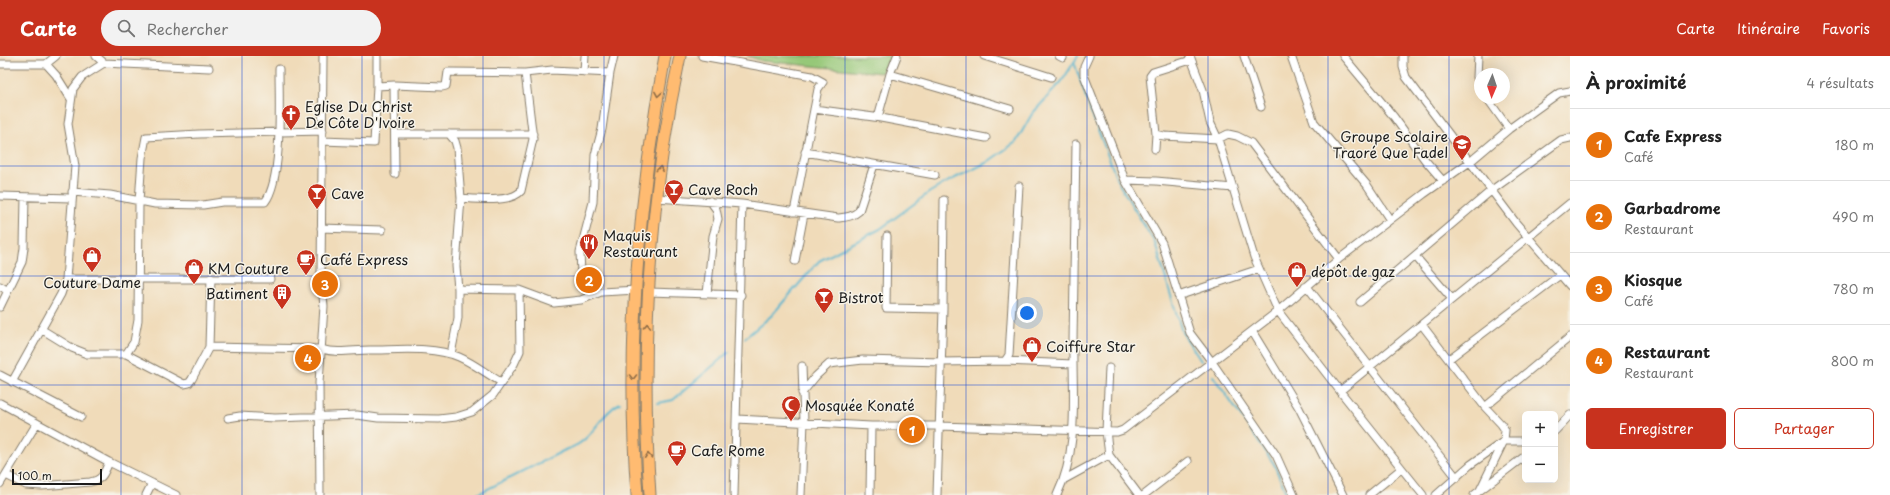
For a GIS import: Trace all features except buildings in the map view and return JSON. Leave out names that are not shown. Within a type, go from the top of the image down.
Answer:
[{"type":"main road","points":[[637,495],[633,408],[633,352],[643,201],[665,56]]},
{"type":"main road","points":[[650,495],[646,409],[649,292],[662,156],[680,56]]},
{"type":"street","points":[[0,64],[46,64],[56,56]]},
{"type":"street","points":[[96,56],[104,63]]},
{"type":"street","points":[[320,495],[318,416],[324,306],[321,228],[323,56]]},
{"type":"street","points":[[323,141],[374,143],[377,56]]},
{"type":"street","points":[[584,72],[585,56]]},
{"type":"street","points":[[581,273],[580,252],[593,202],[596,155],[602,129],[614,56]]},
{"type":"street","points":[[702,56],[812,76],[823,82],[818,90],[794,212]]},
{"type":"street","points":[[878,117],[890,74],[897,56]]},
{"type":"street","points":[[984,56],[1051,77]]},
{"type":"street","points":[[1089,56],[1084,67],[1084,75],[1125,180],[1162,243],[1190,333],[1212,362],[1276,455],[1294,495]]},
{"type":"street","points":[[1244,56],[1261,107]]},
{"type":"street","points":[[1291,56],[1314,122],[1367,185],[1390,220]]},
{"type":"street","points":[[1343,56],[1394,117],[1425,160],[1443,181]]},
{"type":"street","points":[[1403,56],[1402,67],[1406,77],[1528,237],[1570,286]]},
{"type":"street","points":[[1477,68],[1478,56]]},
{"type":"street","points":[[1156,149],[1156,134],[1150,76],[1153,72],[1191,58],[1203,90],[1210,122],[1218,139],[1259,269],[1278,311],[1423,495]]},
{"type":"street","points":[[12,382],[61,294],[66,280],[75,166],[68,124],[73,90],[82,77],[104,63],[209,68]]},
{"type":"street","points":[[46,64],[56,75],[71,99]]},
{"type":"street","points":[[0,196],[25,197],[110,195],[155,204],[203,205],[222,202],[265,202],[269,197],[274,180],[278,132],[279,69]]},
{"type":"street","points":[[377,86],[394,85],[442,87],[446,86],[448,72],[525,73],[552,70],[610,73]]},
{"type":"street","points":[[461,198],[508,198],[519,194],[521,191],[533,134],[525,73]]},
{"type":"street","points":[[890,74],[1010,109]]},
{"type":"street","points":[[394,85],[396,134],[395,174]]},
{"type":"street","points":[[737,419],[871,426],[1074,429],[1117,432],[1123,430],[1278,311],[1339,259],[1471,161],[1509,129],[1559,93],[1570,91]]},
{"type":"street","points":[[1491,104],[1509,129]]},
{"type":"street","points":[[814,109],[878,117],[958,131],[986,138]]},
{"type":"street","points":[[126,354],[134,342],[138,320],[140,279],[139,202],[142,158],[146,137],[163,135],[323,131]]},
{"type":"street","points":[[396,134],[533,134]]},
{"type":"street","points":[[449,134],[454,140],[457,148],[461,198],[456,266],[458,318],[452,354]]},
{"type":"street","points":[[1156,134],[1164,136],[1218,139],[1228,134],[1251,143],[1339,259]]},
{"type":"street","points":[[1360,302],[1492,190],[1561,140],[1570,138]]},
{"type":"street","points":[[1057,495],[1065,479],[1074,429],[1073,364],[1076,144]]},
{"type":"street","points":[[805,152],[935,175]]},
{"type":"street","points":[[657,198],[742,204],[838,218],[854,215],[859,211],[874,165]]},
{"type":"street","points":[[1125,180],[1156,181],[1233,188]]},
{"type":"street","points":[[1006,361],[1009,355],[1019,186]]},
{"type":"street","points":[[0,307],[22,262],[24,248],[25,197]]},
{"type":"street","points":[[937,495],[942,362],[944,200]]},
{"type":"street","points":[[707,294],[713,236],[718,219],[716,209],[710,201]]},
{"type":"street","points":[[1340,391],[1570,203]]},
{"type":"street","points":[[734,495],[741,295],[742,204]]},
{"type":"street","points":[[795,261],[804,214]]},
{"type":"street","points":[[321,228],[382,230]]},
{"type":"street","points":[[887,236],[886,308],[943,309]]},
{"type":"street","points":[[1414,256],[1452,299]]},
{"type":"street","points":[[1178,296],[1259,269]]},
{"type":"street","points":[[1449,359],[1560,275]]},
{"type":"street","points":[[66,280],[210,278],[270,279]]},
{"type":"street","points":[[41,329],[72,348],[87,354],[126,354],[184,384],[189,383],[209,347],[210,278]]},
{"type":"street","points":[[0,286],[8,291]]},
{"type":"street","points":[[1305,287],[1309,289],[1371,366],[1457,478]]},
{"type":"street","points":[[458,289],[519,290],[554,303],[581,300],[601,292],[637,290]]},
{"type":"street","points":[[228,418],[240,416],[275,418],[357,415],[378,418],[439,419],[456,417],[472,412],[493,395],[514,364],[520,351],[519,290]]},
{"type":"street","points":[[649,292],[741,295]]},
{"type":"street","points":[[1422,325],[1505,430],[1504,441],[1480,490]]},
{"type":"street","points":[[1252,331],[1299,408],[1343,495]]},
{"type":"street","points":[[1485,406],[1570,337]]},
{"type":"street","points":[[209,347],[321,349],[337,352],[368,350],[428,350],[452,354],[460,357],[501,382]]},
{"type":"street","points":[[802,394],[816,376],[829,364],[863,360],[942,362],[1006,361],[1073,364]]},
{"type":"street","points":[[801,495],[804,422],[802,366]]},
{"type":"street","points":[[1109,368],[1106,431],[1109,455],[1139,495]]},
{"type":"street","points":[[0,376],[81,417]]},
{"type":"street","points":[[0,403],[109,462],[176,495]]},
{"type":"street","points":[[1558,427],[1570,415]]},
{"type":"street","points":[[0,484],[38,423]]},
{"type":"street","points":[[870,495],[871,426]]},
{"type":"street","points":[[1436,495],[1470,465],[1504,441],[1522,441]]},
{"type":"street","points":[[1065,479],[1109,455]]},
{"type":"street","points":[[1474,495],[1522,458]]},
{"type":"street","points":[[1144,495],[1188,461]]},
{"type":"street","points":[[6,474],[26,485],[42,486],[90,482],[98,481],[101,478],[109,462]]},
{"type":"street","points":[[1369,495],[1401,469]]},
{"type":"street","points":[[146,495],[152,483]]},
{"type":"green space","points":[[747,56],[892,56],[881,73],[762,61]]},
{"type":"waterway","points":[[745,338],[771,316],[819,261],[880,229],[930,192],[986,163],[1016,142],[1032,114],[1062,81],[1078,56]]},
{"type":"waterway","points":[[1074,62],[1118,182],[1155,243],[1182,332],[1201,361]]},
{"type":"waterway","points":[[658,403],[673,400],[729,352]]},
{"type":"waterway","points":[[1213,376],[1274,464],[1287,495]]},
{"type":"waterway","points":[[476,495],[567,449],[576,446],[589,435],[612,408],[620,403]]},
{"type":"place","name":"Eglise Du Christ De Côte D'Ivoire","points":[[291,131]]},
{"type":"place","name":"Groupe Scolaire Traoré Que Fadel","points":[[1462,161]]},
{"type":"place","name":"Cave Roch","points":[[674,206]]},
{"type":"place","name":"Cave","points":[[317,210]]},
{"type":"place","name":"Maquis Restaurant","points":[[589,260]]},
{"type":"place","name":"Couture Dame","points":[[92,273]]},
{"type":"place","name":"Café Express","points":[[306,276]]},
{"type":"place","name":"Garbadrome","points":[[589,280]]},
{"type":"place","name":"Kiosque","points":[[325,284]]},
{"type":"place","name":"KM Couture","points":[[194,285]]},
{"type":"place","name":"dépôt de gaz","points":[[1297,288]]},
{"type":"place","name":"Batiment","points":[[282,310]]},
{"type":"place","name":"Bistrot","points":[[824,314]]},
{"type":"place","name":"Restaurant","points":[[308,358]]},
{"type":"place","name":"Coiffure Star","points":[[1032,363]]},
{"type":"place","name":"Mosquée Konaté","points":[[791,422]]},
{"type":"place","name":"Cafe Express","points":[[912,430]]},
{"type":"place","name":"Cafe Rome","points":[[677,467]]}]
